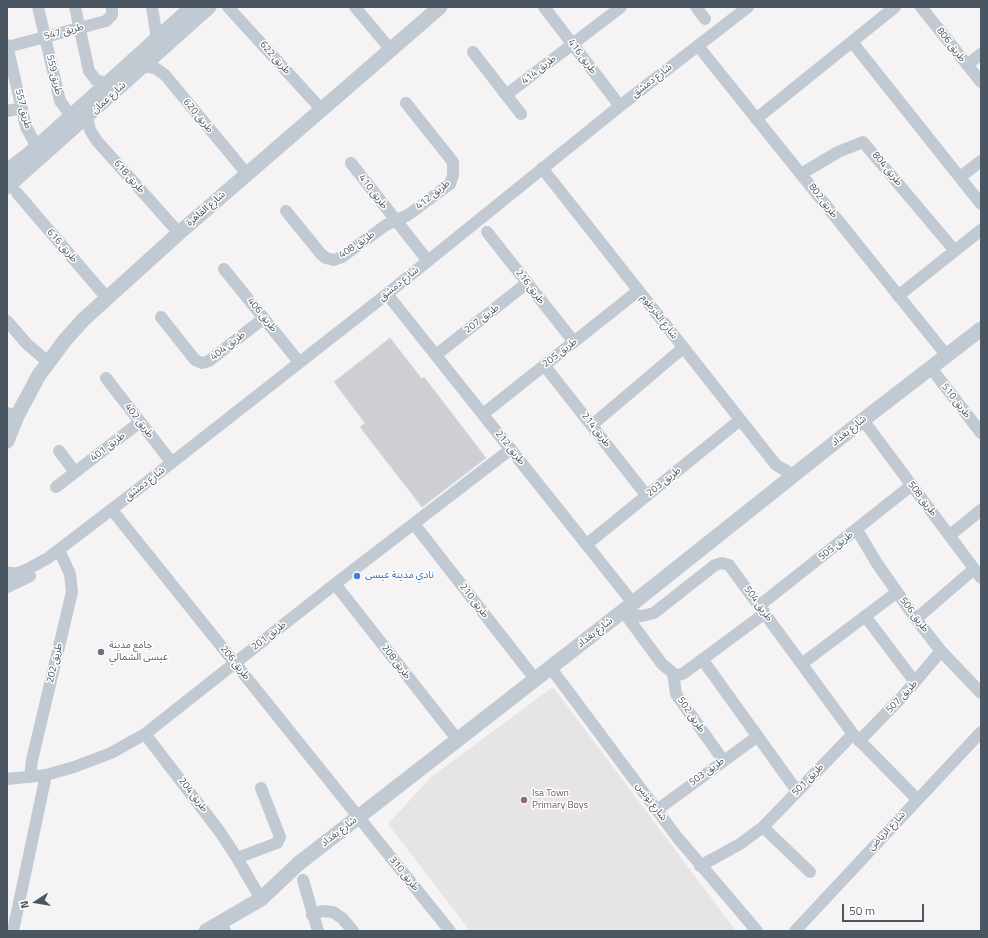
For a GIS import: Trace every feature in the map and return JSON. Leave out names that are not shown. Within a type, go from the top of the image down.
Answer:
[{"type":"street","name":"طريق 559","points":[[38,7],[60,100],[71,116]]},
{"type":"street","points":[[75,7],[92,76],[101,83],[107,84]]},
{"type":"street","points":[[152,7],[157,30],[157,38]]},
{"type":"street","name":"شارع عمان","points":[[7,171],[37,147],[192,7]]},
{"type":"street","name":"شارع عمان","points":[[12,190],[87,117],[209,7]]},
{"type":"street","name":"طريق 622","points":[[228,7],[322,110]]},
{"type":"street","points":[[355,7],[391,50]]},
{"type":"street","name":"شارع القاهرة","points":[[7,441],[12,414],[65,340],[107,298],[179,233],[440,7]]},
{"type":"street","name":"طريق 416","points":[[544,7],[620,106]]},
{"type":"street","name":"طريق 414","points":[[506,95],[621,7]]},
{"type":"street","points":[[696,7],[705,20]]},
{"type":"street","name":"شارع دمشق","points":[[9,578],[48,558],[112,510],[387,294],[620,106],[748,7]]},
{"type":"street","points":[[756,119],[895,7]]},
{"type":"street","name":"طريق 806","points":[[921,7],[981,82]]},
{"type":"street","name":"طريق 547","points":[[7,46],[109,20],[112,15],[112,8]]},
{"type":"street","points":[[852,42],[981,204]]},
{"type":"street","name":"طريق 557","points":[[7,46],[30,135],[37,147]]},
{"type":"street","name":"طريق 802","points":[[698,46],[946,356]]},
{"type":"street","points":[[473,52],[521,114]]},
{"type":"street","points":[[967,65],[981,54]]},
{"type":"street","name":"طريق 620","points":[[144,66],[155,68],[165,75],[247,174]]},
{"type":"street","name":"طريق 412","points":[[396,220],[408,215],[450,184],[454,171],[453,162],[406,103]]},
{"type":"street","points":[[7,111],[22,108]]},
{"type":"street","name":"طريق 618","points":[[87,117],[90,130],[97,141],[179,233]]},
{"type":"street","name":"طريق 804","points":[[801,174],[838,152],[863,142],[955,251]]},
{"type":"street","points":[[960,177],[981,161]]},
{"type":"street","name":"طريق 410","points":[[351,163],[396,220]]},
{"type":"street","name":"شارع الخرطوم","points":[[542,168],[776,465],[794,475]]},
{"type":"street","name":"طريق 616","points":[[12,190],[107,298]]},
{"type":"street","name":"طريق 408","points":[[286,211],[321,254],[330,259],[342,257],[382,228],[396,220]]},
{"type":"street","points":[[396,220],[428,261]]},
{"type":"street","points":[[898,296],[981,230]]},
{"type":"street","name":"طريق 216","points":[[487,232],[574,342]]},
{"type":"street","name":"طريق 406","points":[[224,269],[299,362]]},
{"type":"street","name":"طريق 207","points":[[436,355],[527,283]]},
{"type":"street","name":"طريق 205","points":[[483,414],[638,291]]},
{"type":"street","name":"طريق 212","points":[[387,294],[587,544],[627,609]]},
{"type":"street","name":"طريق 404","points":[[161,318],[195,360],[202,363],[209,361],[264,318]]},
{"type":"street","points":[[7,320],[27,344],[48,362]]},
{"type":"street","name":"شارع بغداد","points":[[206,931],[223,927],[261,899],[298,864],[457,739],[627,609],[863,420],[981,329]]},
{"type":"street","points":[[592,425],[683,348]]},
{"type":"street","name":"طريق 214","points":[[544,365],[647,496]]},
{"type":"street","name":"طريق 510","points":[[931,368],[981,432]]},
{"type":"street","name":"طريق 402","points":[[106,378],[172,463]]},
{"type":"street","name":"طريق 203","points":[[587,544],[740,420]]},
{"type":"street","name":"طريق 508","points":[[863,420],[978,574]]},
{"type":"street","name":"طريق 401","points":[[56,487],[140,422]]},
{"type":"street","name":"طريق 201","points":[[7,779],[46,775],[74,767],[103,757],[145,734],[335,584],[511,449]]},
{"type":"street","points":[[59,451],[75,472]]},
{"type":"street","points":[[776,465],[779,487]]},
{"type":"street","name":"طريق 505","points":[[762,609],[912,485]]},
{"type":"street","name":"طريق 206","points":[[112,510],[358,817]]},
{"type":"street","points":[[950,535],[981,510]]},
{"type":"street","name":"طريق 210","points":[[414,524],[535,679]]},
{"type":"street","name":"طريق 506","points":[[856,530],[896,593],[942,650],[981,693]]},
{"type":"street","name":"طريق 202","points":[[30,777],[32,760],[72,592],[70,574],[59,550]]},
{"type":"street","name":"طريق 504","points":[[627,609],[642,616],[654,613],[715,565],[722,562],[732,568],[856,737]]},
{"type":"street","points":[[916,619],[978,574]]},
{"type":"street","name":"طريق 208","points":[[335,584],[457,739]]},
{"type":"street","points":[[802,663],[896,593]]},
{"type":"street","points":[[627,609],[662,664],[674,677],[684,673],[762,609]]},
{"type":"street","points":[[865,616],[916,682]]},
{"type":"street","name":"طريق 507","points":[[856,737],[916,682],[942,650]]},
{"type":"street","points":[[702,659],[797,791]]},
{"type":"street","name":"شارع تونس","points":[[550,667],[656,810],[700,866],[757,931]]},
{"type":"street","name":"طريق 502","points":[[674,677],[676,694],[723,760]]},
{"type":"street","name":"شارع الرياض","points":[[795,931],[981,732]]},
{"type":"street","name":"طريق 204","points":[[145,734],[203,807],[238,858],[261,899]]},
{"type":"street","name":"طريق 503","points":[[656,810],[758,736]]},
{"type":"street","points":[[856,737],[917,800]]},
{"type":"street","name":"طريق 501","points":[[700,866],[740,844],[763,827],[797,791],[856,737]]},
{"type":"street","points":[[13,931],[46,775]]},
{"type":"street","points":[[238,858],[277,843],[280,837],[261,788]]},
{"type":"street","name":"طريق 310","points":[[358,817],[450,931]]},
{"type":"street","points":[[763,827],[810,872]]},
{"type":"street","points":[[303,880],[312,915],[318,931]]},
{"type":"street","points":[[312,915],[322,912],[333,912],[342,918],[353,931]]},
{"type":"shaded area","name":"Isa Town Primary Boys","points":[[553,687],[736,931],[470,931],[388,824],[431,777]]},
{"type":"building","points":[[390,338],[422,379],[424,377],[486,458],[422,507],[360,427],[365,423],[334,382]]},
{"type":"place","name":"نادي مدينة عيسى","points":[[357,576]]},
{"type":"place","name":"جامع مدينة عيسى الشمالي","points":[[101,652]]},
{"type":"place","name":"Isa Town Primary Boys","points":[[524,800]]}]
